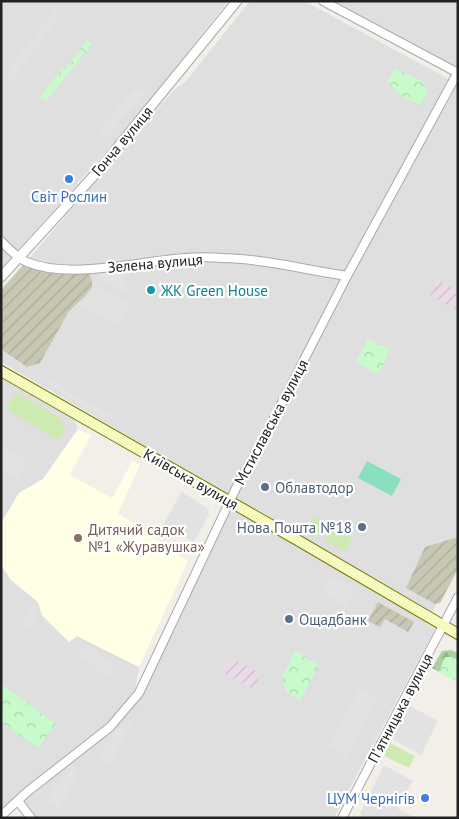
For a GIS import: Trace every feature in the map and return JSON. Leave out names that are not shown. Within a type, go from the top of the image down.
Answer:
[{"type":"main road","name":"Київська вулиця","points":[[1,371],[458,634]]},
{"type":"street","name":"Гонча вулиця","points":[[1,277],[99,170],[237,1]]},
{"type":"street","points":[[323,1],[458,73]]},
{"type":"street","name":"Мстиславська вулиця","points":[[1,816],[110,727],[140,693],[230,502],[347,276],[458,73]]},
{"type":"street","name":"Зелена вулиця","points":[[1,241],[18,257],[28,262],[70,270],[186,258],[225,258],[297,266],[347,276]]},
{"type":"street","name":"Пʼятницька вулиця","points":[[342,818],[458,597]]},
{"type":"street","points":[[18,801],[31,818]]},
{"type":"shaded area","points":[[1,1],[228,1],[137,117],[1,269]]},
{"type":"shaded area","points":[[250,1],[304,1],[458,84],[458,564],[432,612],[1,362],[1,291],[173,91],[186,81]]},
{"type":"shaded area","points":[[329,1],[458,1],[458,64],[451,66]]},
{"type":"shaded area","points":[[55,10],[61,15],[11,81],[4,75]]},
{"type":"shaded area","points":[[136,87],[145,94],[106,138],[98,131]]},
{"type":"shaded area","points":[[24,264],[89,271],[92,282],[92,287],[69,311],[40,363],[27,367],[1,349],[1,290]]},
{"type":"shaded area","points":[[118,266],[130,293],[99,281],[98,268]]},
{"type":"shaded area","points":[[438,280],[458,291],[458,311],[430,295]]},
{"type":"shaded area","points":[[98,286],[130,303],[119,325],[79,306],[92,288],[96,289]]},
{"type":"shaded area","points":[[1,378],[74,419],[78,429],[43,479],[19,493],[1,523]]},
{"type":"shaded area","points":[[49,379],[110,415],[112,423],[42,381]]},
{"type":"shaded area","name":"Дитячий садок №1 «Журавушка»","points":[[78,429],[91,435],[70,475],[112,498],[133,460],[140,465],[118,513],[188,561],[139,667],[77,636],[69,642],[42,615],[38,602],[11,580],[1,565],[1,523],[19,493],[43,479]]},
{"type":"shaded area","points":[[6,448],[27,462],[17,479],[1,468],[1,455]]},
{"type":"shaded area","points":[[182,492],[209,509],[207,518],[194,542],[162,526]]},
{"type":"shaded area","points":[[235,509],[367,585],[435,629],[334,818],[36,818],[23,802],[115,727],[141,696],[228,511]]},
{"type":"shaded area","points":[[458,537],[458,569],[440,603],[435,604],[406,588],[425,547]]},
{"type":"shaded area","points":[[1,565],[11,580],[38,602],[42,616],[69,642],[77,636],[139,667],[134,696],[107,723],[1,809]]},
{"type":"shaded area","points":[[332,576],[355,589],[345,606],[323,592]]},
{"type":"shaded area","points":[[378,602],[414,622],[408,632],[385,619],[380,627],[368,621]]},
{"type":"shaded area","points":[[31,605],[37,608],[33,629],[21,622]]},
{"type":"shaded area","points":[[89,647],[115,664],[108,677],[76,653]]},
{"type":"shaded area","points":[[231,657],[261,674],[253,689],[222,672]]},
{"type":"shaded area","points":[[360,688],[378,698],[346,757],[328,747]]},
{"type":"shaded area","points":[[408,705],[438,721],[421,755],[390,738]]},
{"type":"shaded area","points":[[134,717],[110,764],[99,757],[112,732]]},
{"type":"shaded area","points":[[384,765],[413,781],[397,808],[415,818],[366,818],[360,814]]},
{"type":"shaded area","points":[[73,766],[78,773],[59,809],[46,802],[58,780]]},
{"type":"green space","points":[[87,40],[92,44],[46,101],[40,97],[61,70],[65,70]]},
{"type":"green space","points":[[395,68],[422,81],[428,92],[420,105],[403,97],[388,82]]},
{"type":"green space","points":[[368,339],[390,350],[378,374],[356,362]]},
{"type":"green space","points":[[16,393],[60,418],[65,429],[58,440],[6,409]]},
{"type":"green space","points":[[367,461],[401,479],[392,496],[358,478]]},
{"type":"green space","points":[[314,517],[325,523],[318,537],[307,531]]},
{"type":"green space","points":[[332,528],[352,538],[345,552],[325,541]]},
{"type":"green space","points":[[451,650],[458,653],[458,660],[452,657],[445,658],[439,672],[432,668],[442,651]]},
{"type":"green space","points":[[296,651],[319,665],[300,700],[286,692],[282,676]]},
{"type":"green space","points":[[445,657],[452,657],[458,660],[458,674],[454,681],[439,672]]},
{"type":"green space","points":[[1,684],[56,724],[38,748],[1,722]]},
{"type":"green space","points":[[390,743],[415,756],[409,768],[384,756]]},
{"type":"place","name":"Свiт Рослин","points":[[69,179]]},
{"type":"place","name":"ЖК Green House","points":[[151,290]]},
{"type":"place","name":"Облавтодор","points":[[265,487]]},
{"type":"place","name":"Нова Пошта №18","points":[[362,527]]},
{"type":"place","name":"Дитячий садок №1 «Журавушка»","points":[[78,538]]},
{"type":"place","name":"Ощадбанк","points":[[289,619]]},
{"type":"place","name":"ЦУМ Чернігів","points":[[425,798]]}]
